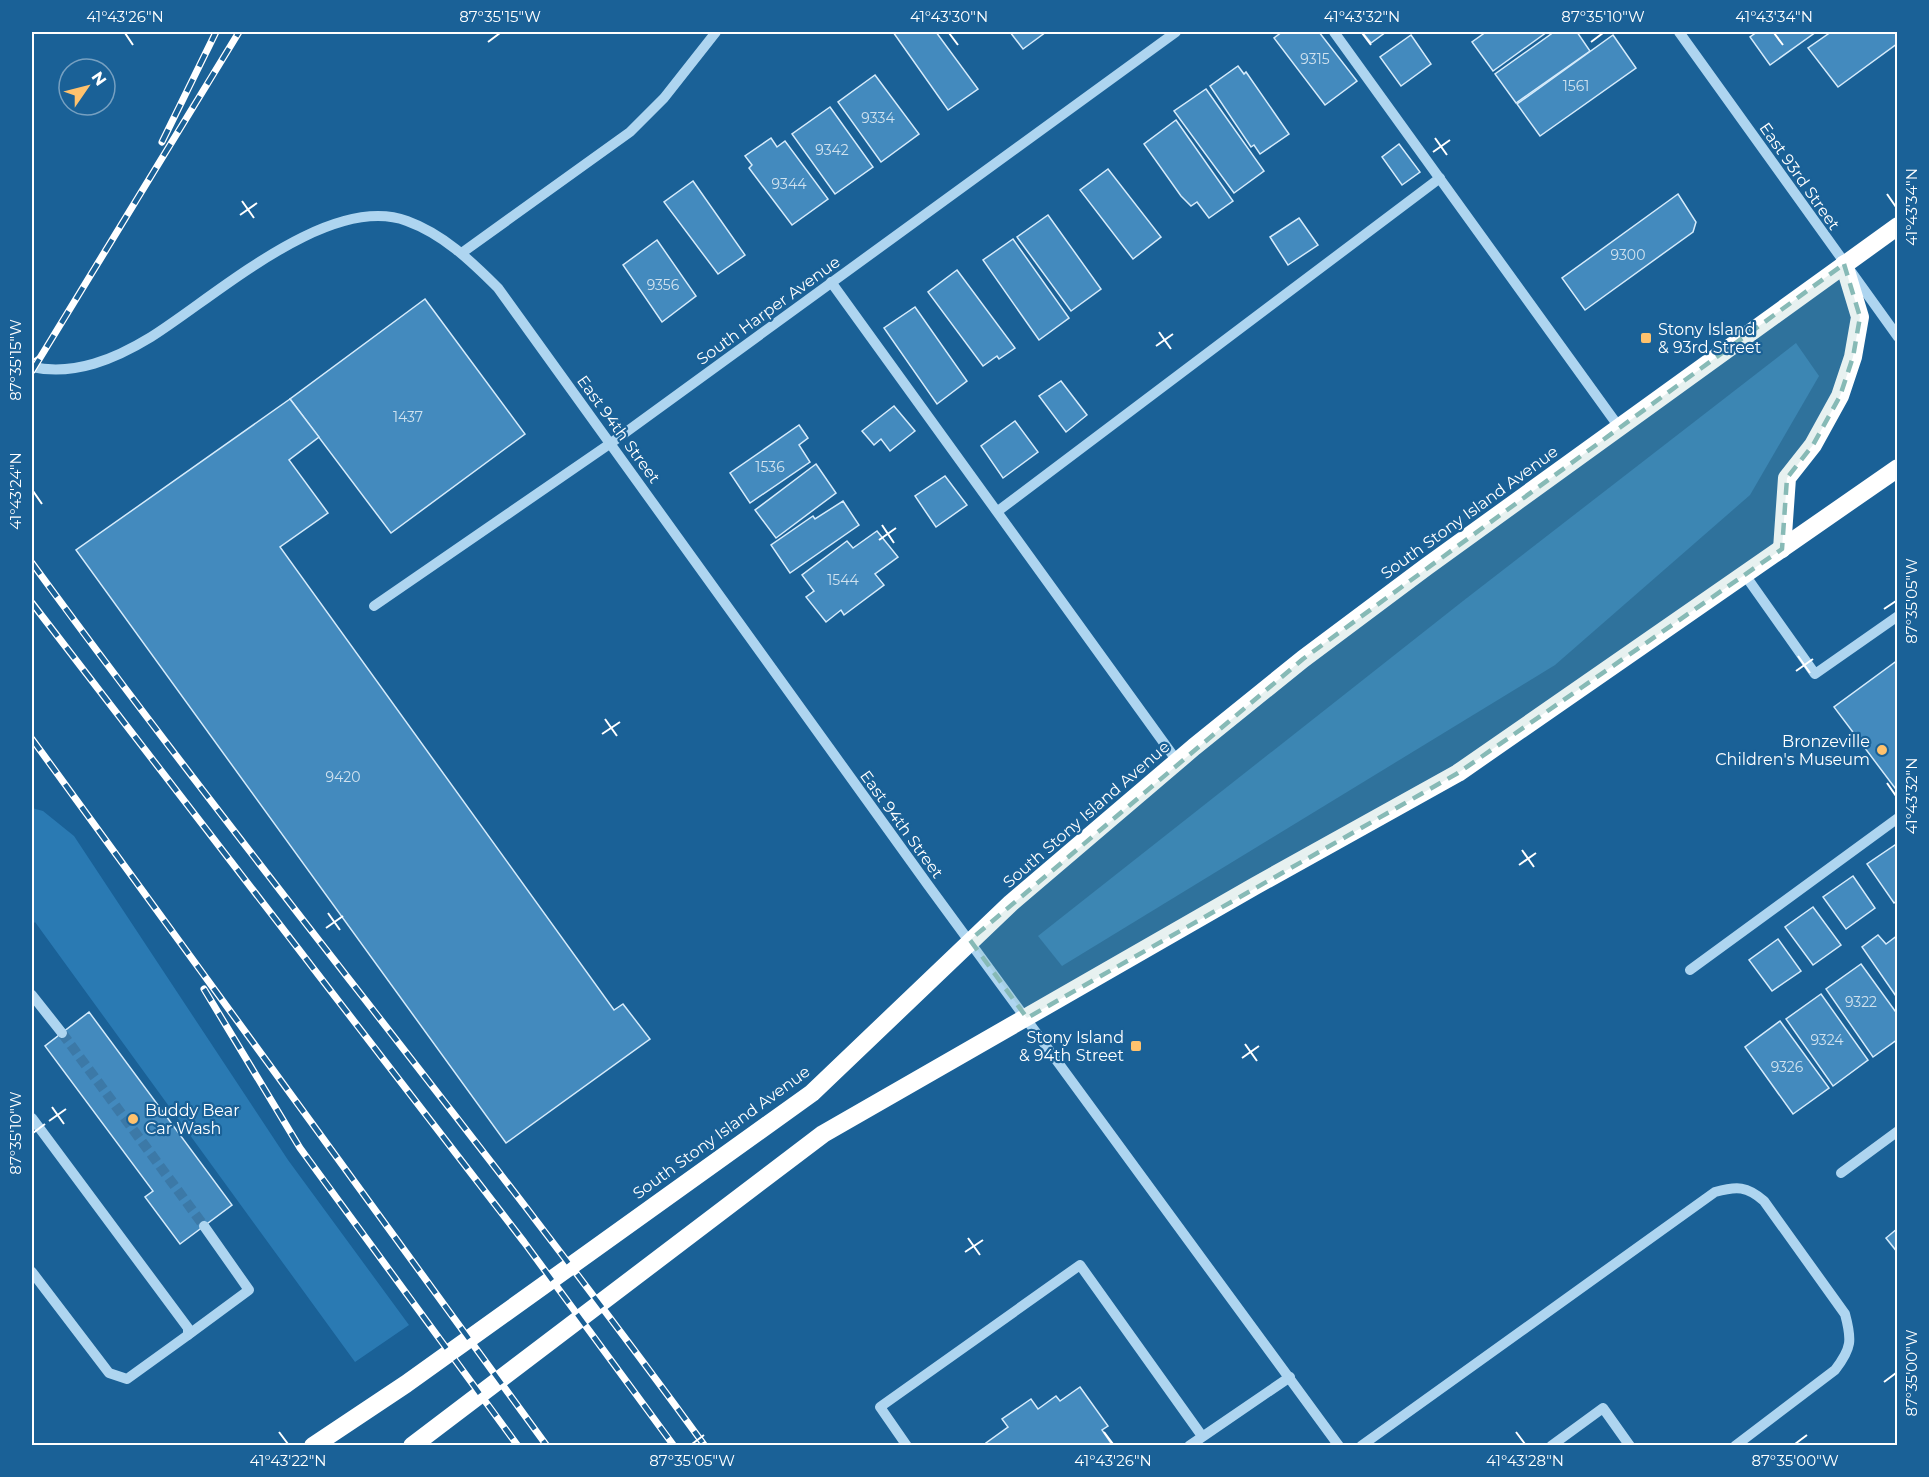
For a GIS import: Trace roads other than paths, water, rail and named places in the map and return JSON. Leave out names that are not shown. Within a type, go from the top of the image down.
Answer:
[{"type":"highway","name":"South Stony Island Avenue","points":[[313,1446],[406,1384],[812,1093],[970,940],[1177,761],[1312,652],[1898,226]]},
{"type":"highway","points":[[1782,549],[1787,478],[1813,445],[1840,396],[1853,357],[1860,317],[1844,264]]},
{"type":"highway","points":[[412,1446],[823,1134],[1458,772],[1898,468]]},
{"type":"street","points":[[463,252],[630,132],[664,98],[716,32]]},
{"type":"street","name":"South Harper Avenue","points":[[374,606],[611,442],[1176,32]]},
{"type":"street","points":[[1334,32],[1619,427]]},
{"type":"street","name":"East 93rd Street","points":[[1679,32],[1898,337]]},
{"type":"street","points":[[998,511],[1440,178]]},
{"type":"street","name":"East 94th Street","points":[[32,367],[59,370],[88,366],[123,354],[297,238],[337,221],[375,216],[407,221],[463,252],[498,288],[611,442],[1339,1446]]},
{"type":"street","points":[[831,282],[1177,761]]},
{"type":"street","points":[[1745,574],[1815,674],[1898,616]]},
{"type":"street","points":[[1690,970],[1898,818]]},
{"type":"street","points":[[32,994],[62,1033]]},
{"type":"street","points":[[32,1118],[188,1328],[188,1335]]},
{"type":"street","points":[[1841,1173],[1898,1131]]},
{"type":"street","points":[[1361,1446],[1715,1192],[1735,1186],[1750,1189],[1764,1201],[1845,1314],[1851,1335],[1847,1354],[1835,1370],[1735,1446]]},
{"type":"street","points":[[32,1272],[109,1374],[127,1379],[249,1290],[204,1226]]},
{"type":"street","points":[[907,1446],[880,1407],[1080,1265],[1202,1436]]},
{"type":"street","points":[[1188,1446],[1290,1377]]},
{"type":"street","points":[[1551,1446],[1603,1408],[1630,1446]]},
{"type":"tunnel","points":[[62,1033],[204,1226]]},
{"type":"railway","points":[[162,142],[216,32]]},
{"type":"railway","points":[[32,371],[239,32]]},
{"type":"railway","points":[[32,563],[198,785],[539,1224],[705,1446]]},
{"type":"railway","points":[[32,603],[524,1242],[674,1446]]},
{"type":"railway","points":[[32,739],[547,1446]]},
{"type":"railway","points":[[204,989],[300,1148],[518,1446]]},
{"type":"place","name":"Stony Island & 93rd Street","points":[[1646,338]]},
{"type":"place","name":"Bronzeville Children's Museum","points":[[1882,750]]},
{"type":"place","name":"Stony Island & 94th Street","points":[[1136,1046]]},
{"type":"place","name":"Buddy Bear Car Wash","points":[[133,1119]]}]
